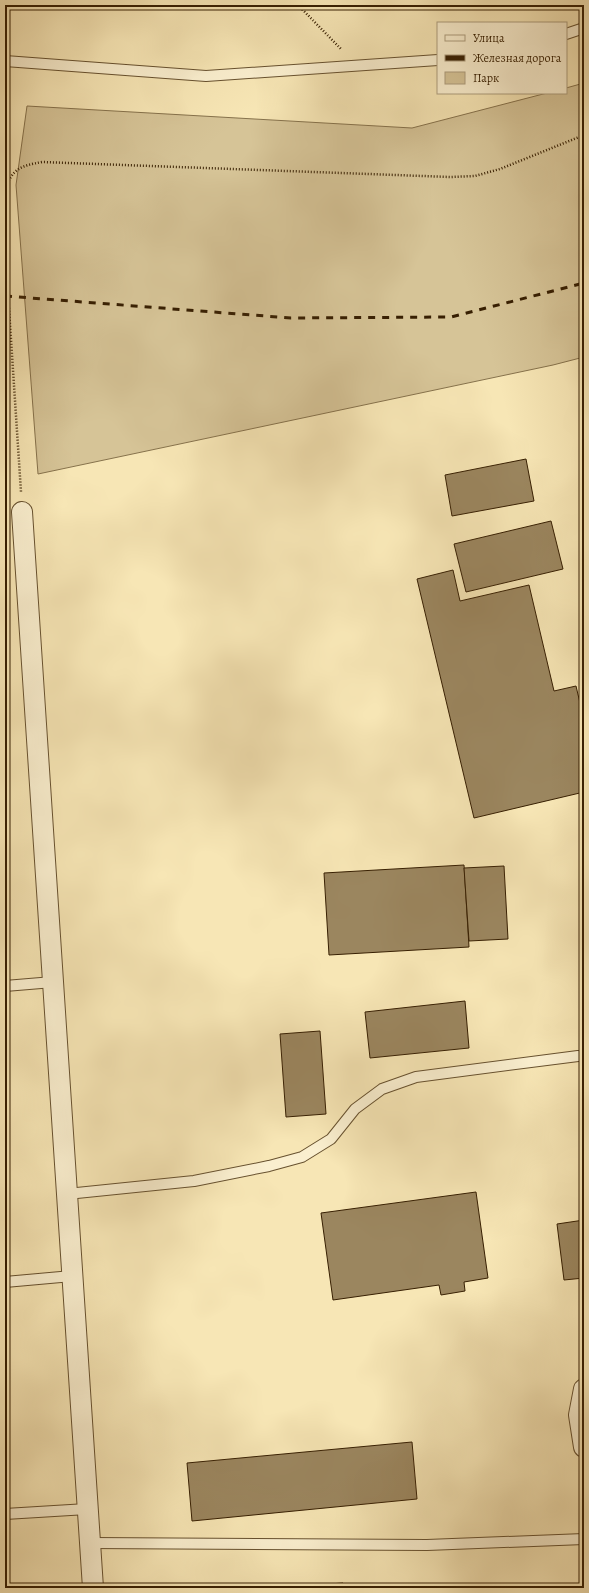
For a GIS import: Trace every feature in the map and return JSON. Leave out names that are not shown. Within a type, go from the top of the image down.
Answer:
[{"type":"street","points":[[22,512],[93,1588]]},
{"type":"street","points":[[584,1389],[579,1415],[584,1447]]},
{"type":"lane","points":[[567,34],[584,28]]},
{"type":"lane","points":[[5,61],[206,76],[437,60]]},
{"type":"lane","points":[[5,986],[53,982]]},
{"type":"lane","points":[[67,1194],[194,1181],[269,1166],[302,1157],[331,1139],[355,1108],[382,1089],[416,1077],[578,1056]]},
{"type":"lane","points":[[5,1282],[72,1276]]},
{"type":"lane","points":[[5,1514],[87,1509]]},
{"type":"lane","points":[[90,1543],[427,1545],[584,1538]]},
{"type":"path","points":[[298,5],[358,66]]},
{"type":"path","points":[[5,189],[10,177],[23,166],[42,162],[450,177],[475,176],[500,169],[584,135]]},
{"type":"path","points":[[5,248],[22,512]]},
{"type":"green space","points":[[584,83],[584,357],[553,365],[38,474],[16,185],[27,106],[412,128],[543,94],[567,94],[567,88]]},
{"type":"building","points":[[526,459],[534,501],[452,516],[445,475]]},
{"type":"building","points":[[551,521],[563,569],[466,592],[454,544]]},
{"type":"building","points":[[453,570],[460,601],[529,585],[554,691],[576,686],[584,720],[584,792],[474,818],[417,579]]},
{"type":"building","points":[[464,865],[469,947],[329,955],[324,873]]},
{"type":"building","points":[[504,866],[508,939],[469,941],[464,868]]},
{"type":"building","points":[[465,1001],[469,1048],[370,1058],[365,1012]]},
{"type":"building","points":[[320,1031],[326,1114],[286,1117],[280,1034]]},
{"type":"building","points":[[476,1192],[488,1278],[464,1282],[465,1291],[441,1295],[439,1285],[333,1300],[321,1213]]},
{"type":"building","points":[[584,1220],[584,1278],[564,1280],[557,1224]]},
{"type":"building","points":[[412,1442],[417,1499],[192,1521],[187,1463]]},
{"type":"building","points":[[343,1583],[343,1588],[272,1588]]},
{"type":"railway","points":[[5,296],[291,318],[451,317],[584,283]]}]
